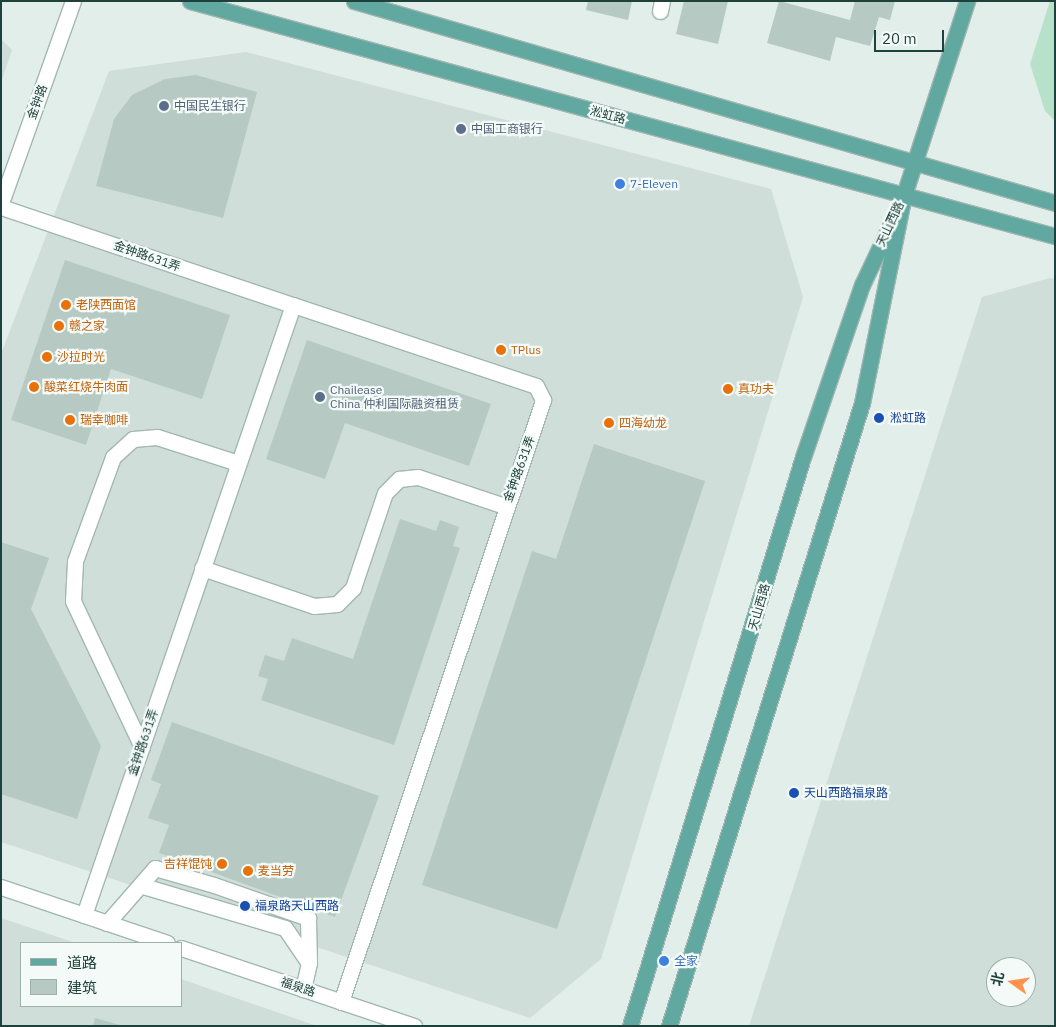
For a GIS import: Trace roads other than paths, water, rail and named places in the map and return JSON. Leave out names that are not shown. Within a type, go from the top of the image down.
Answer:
[{"type":"main road","name":"淞虹路","points":[[190,1],[1055,236]]},
{"type":"main road","points":[[354,1],[913,164],[1055,203]]},
{"type":"main road","name":"天山西路","points":[[669,1026],[862,403],[904,195],[967,1]]},
{"type":"main road","name":"天山西路","points":[[630,1026],[803,458],[862,285],[904,195]]},
{"type":"street","name":"金钟路","points":[[1,205],[73,1]]},
{"type":"street","name":"金钟路631弄","points":[[1,205],[536,386],[543,400],[507,507],[418,477],[399,479],[385,493],[353,588],[337,604],[314,606],[202,568]]},
{"type":"street","name":"金钟路631弄","points":[[84,915],[293,305]]},
{"type":"street","points":[[142,746],[73,601],[75,561],[113,457],[133,439],[156,437],[238,463]]},
{"type":"street","points":[[340,1002],[507,507]]},
{"type":"street","points":[[107,923],[143,886],[155,868],[308,918],[308,963],[303,989]]},
{"type":"street","points":[[143,886],[285,928],[308,963]]},
{"type":"street","points":[[1,887],[164,942]]},
{"type":"street","name":"福泉路","points":[[182,948],[414,1026]]},
{"type":"place","name":"中国民生银行","points":[[164,106]]},
{"type":"place","name":"中国工商银行","points":[[461,129]]},
{"type":"place","name":"7-Eleven","points":[[620,184]]},
{"type":"place","name":"老陕西面馆","points":[[66,305]]},
{"type":"place","name":"赣之家","points":[[59,326]]},
{"type":"place","name":"TPlus","points":[[501,350]]},
{"type":"place","name":"沙拉时光","points":[[47,357]]},
{"type":"place","name":"酸菜红烧牛肉面","points":[[34,387]]},
{"type":"place","name":"真功夫","points":[[728,389]]},
{"type":"place","name":"Chailease China 仲利国际融资租赁","points":[[320,397]]},
{"type":"place","name":"淞虹路","points":[[879,418]]},
{"type":"place","name":"瑞幸咖啡","points":[[70,420]]},
{"type":"place","name":"四海幼龙","points":[[609,423]]},
{"type":"place","name":"天山西路福泉路","points":[[794,793]]},
{"type":"place","name":"吉祥馄饨","points":[[222,864]]},
{"type":"place","name":"麦当劳","points":[[248,871]]},
{"type":"place","name":"福泉路天山西路","points":[[245,906]]},
{"type":"place","name":"全家","points":[[664,961]]}]
